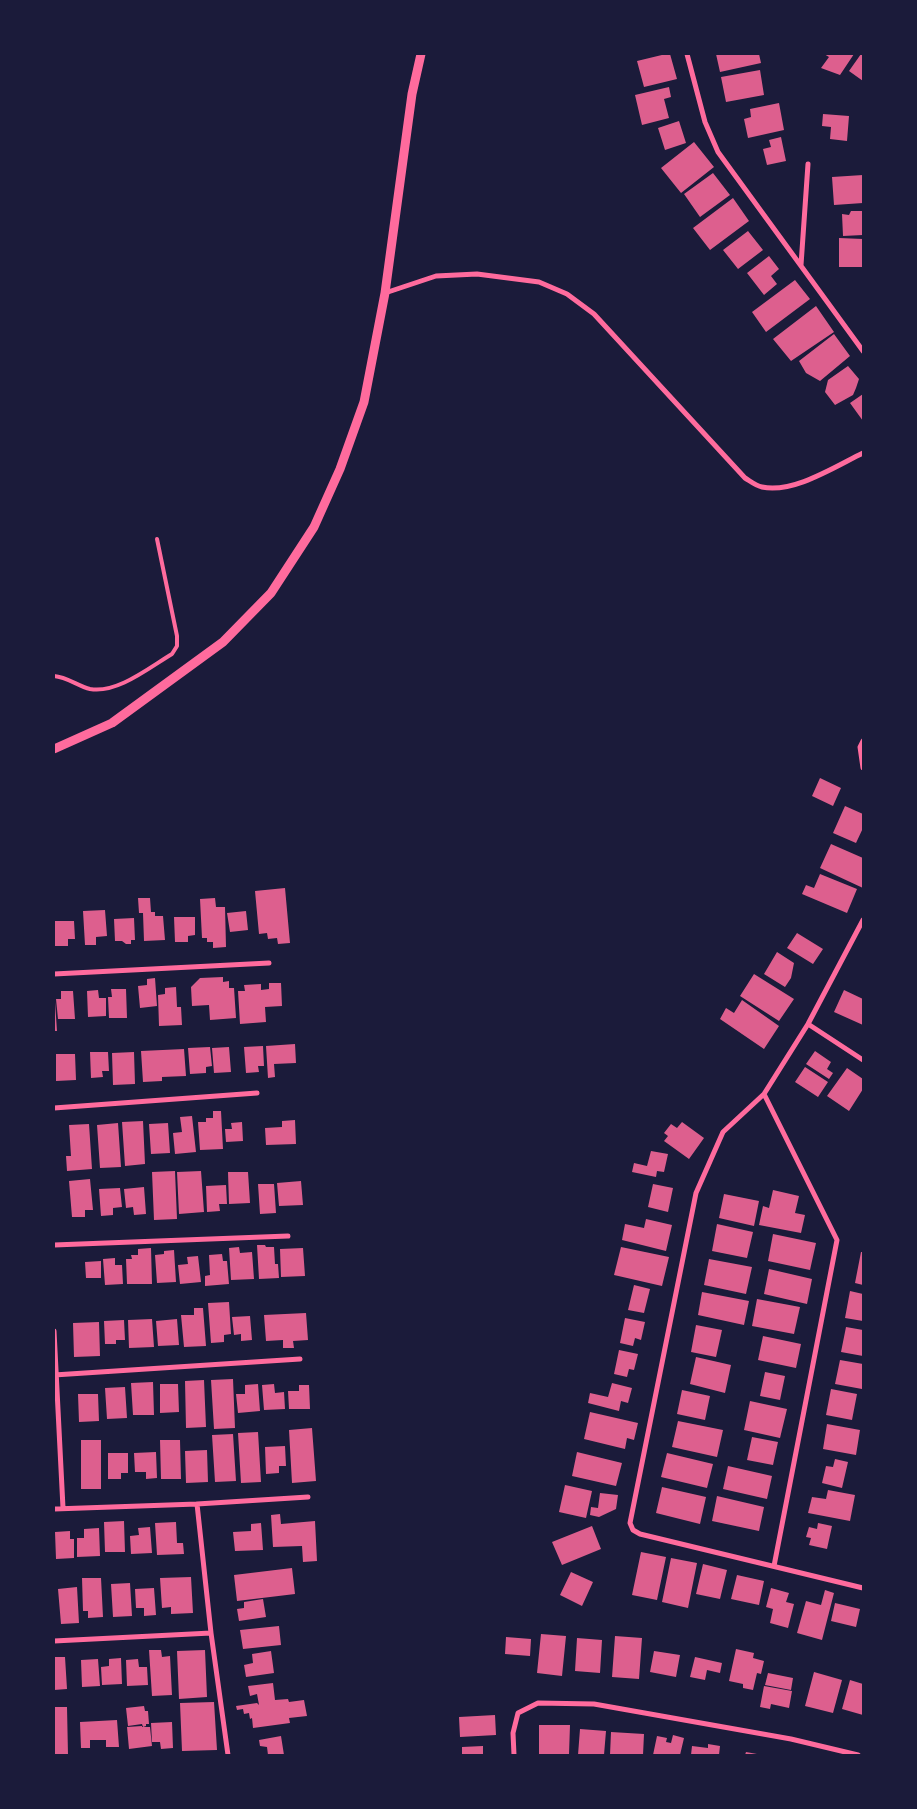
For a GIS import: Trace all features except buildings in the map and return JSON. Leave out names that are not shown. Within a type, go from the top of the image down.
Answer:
[{"type":"street","points":[[54,749],[120,718],[224,642],[271,593],[314,527],[340,469],[364,402],[386,292],[412,94],[421,54]]},
{"type":"street","points":[[687,54],[705,122],[718,152],[863,351]]},
{"type":"street","points":[[801,264],[808,164]]},
{"type":"street","points":[[386,292],[436,276],[477,274],[539,282],[567,294],[594,314],[745,478],[761,487],[780,488],[807,480],[863,453]]},
{"type":"street","points":[[863,741],[860,747],[863,768]]},
{"type":"street","points":[[863,920],[808,1024],[764,1094],[723,1132],[696,1193],[630,1523],[634,1530],[640,1534],[863,1588]]},
{"type":"street","points":[[54,974],[269,964]]},
{"type":"street","points":[[808,1024],[863,1060]]},
{"type":"street","points":[[54,1108],[257,1093]]},
{"type":"street","points":[[764,1094],[837,1240],[774,1566]]},
{"type":"street","points":[[54,1245],[288,1236]]},
{"type":"street","points":[[54,1331],[54,1375],[64,1508]]},
{"type":"street","points":[[54,1375],[300,1359]]},
{"type":"street","points":[[54,1509],[197,1504],[308,1497]]},
{"type":"street","points":[[197,1504],[211,1633],[228,1755]]},
{"type":"street","points":[[54,1641],[211,1633]]},
{"type":"street","points":[[514,1755],[513,1733],[518,1713],[538,1703],[594,1704],[791,1739],[858,1755]]},
{"type":"lane","points":[[54,676],[59,676],[85,688],[96,690],[118,686],[172,654],[177,646],[177,636],[157,539]]}]
